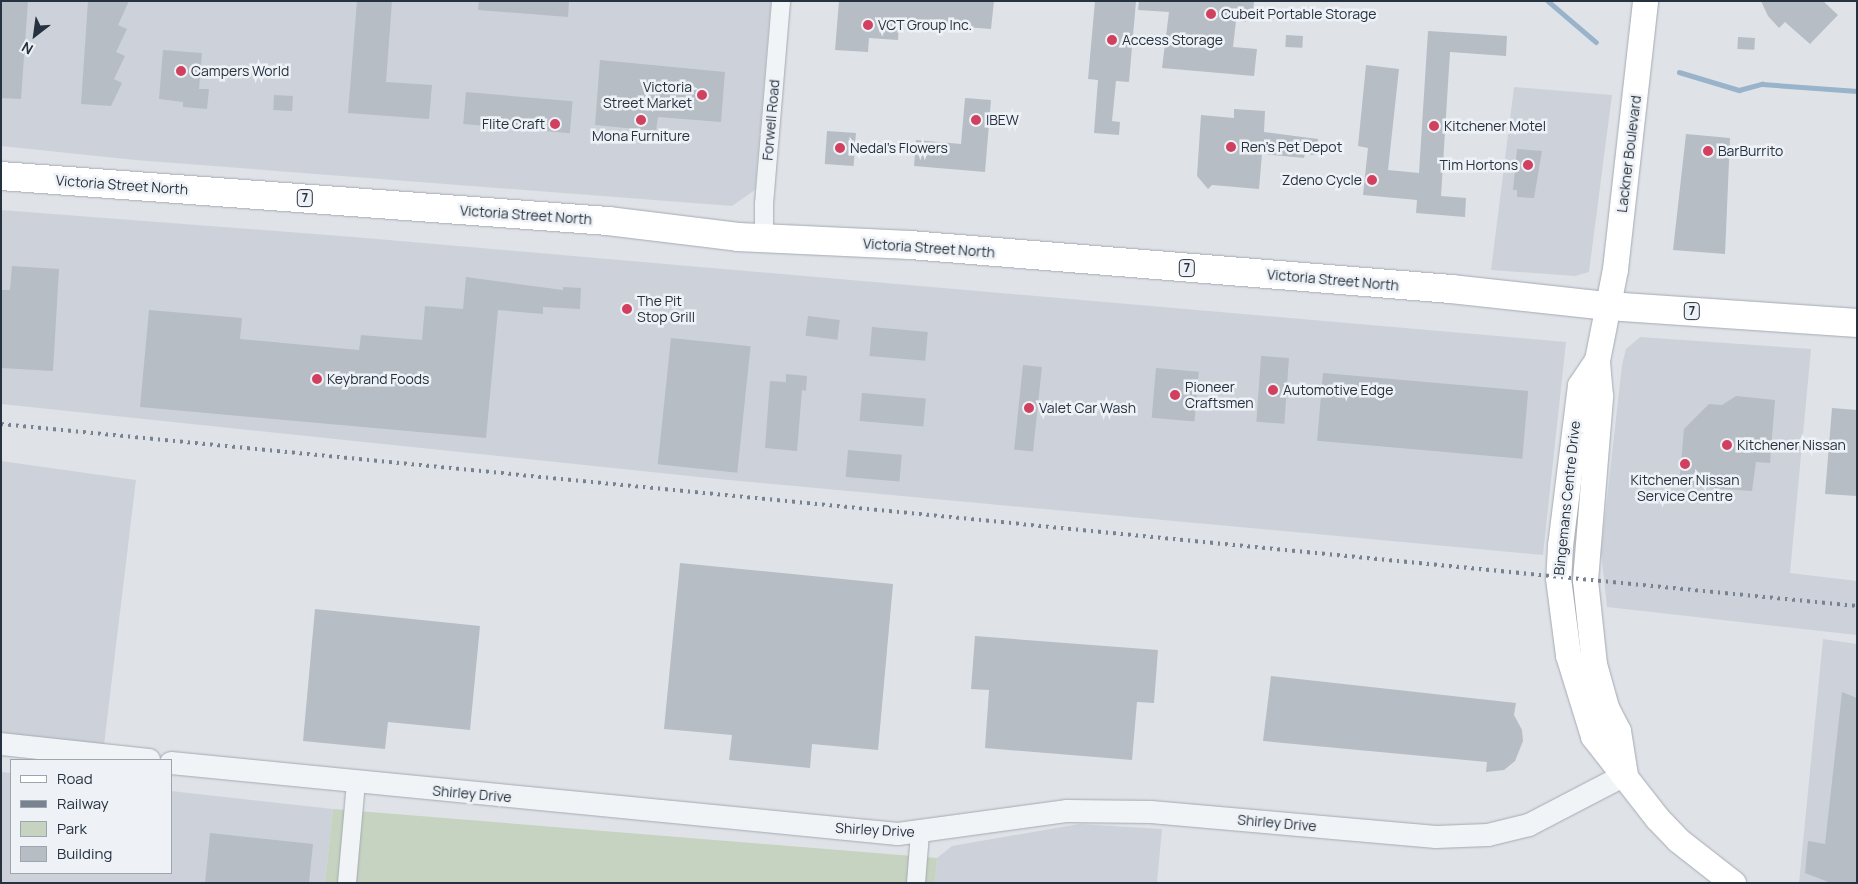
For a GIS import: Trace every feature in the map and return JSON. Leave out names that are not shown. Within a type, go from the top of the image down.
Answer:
[{"type":"main road","name":"Lackner Boulevard","points":[[1608,306],[1638,80],[1645,1]]},
{"type":"main road","name":"Victoria Street North","points":[[1,176],[608,221],[764,238],[920,246],[1451,290],[1608,306],[1857,323]]},
{"type":"main road","name":"Bingemans Centre Drive","points":[[1608,306],[1597,360],[1580,385],[1558,578],[1568,655],[1593,736],[1657,818],[1678,840],[1733,883]]},
{"type":"street","name":"Forwell Road","points":[[764,238],[764,204],[781,1]]},
{"type":"street","points":[[1,744],[140,759]]},
{"type":"street","name":"Shirley Drive","points":[[172,763],[356,783],[843,830],[920,833],[1067,811],[1151,812],[1436,837],[1488,835],[1529,825],[1625,775]]},
{"type":"street","points":[[347,883],[356,783]]},
{"type":"street","points":[[916,883],[920,833]]},
{"type":"shaded area","points":[[1,1],[771,1],[755,190],[732,206],[135,160],[1,146]]},
{"type":"shaded area","points":[[1514,87],[1612,95],[1589,272],[1575,276],[1491,270]]},
{"type":"shaded area","points":[[1,210],[354,237],[1566,342],[1543,555],[718,479],[1,404]]},
{"type":"shaded area","points":[[1640,337],[1811,349],[1790,573],[1857,581],[1857,635],[1607,607],[1601,552],[1622,365],[1626,349]]},
{"type":"shaded area","points":[[1,461],[136,480],[104,745],[1,735]]},
{"type":"shaded area","points":[[1823,639],[1857,644],[1857,883],[1799,883]]},
{"type":"shaded area","points":[[1,772],[10,773],[10,874],[172,874],[172,791],[333,809],[325,883],[1,883]]},
{"type":"shaded area","points":[[1079,824],[1162,829],[1157,883],[935,883],[937,858],[952,846]]},
{"type":"green space","points":[[333,809],[937,858],[935,883],[325,883]]},
{"type":"building","points":[[1,1],[28,1],[21,99],[1,98]]},
{"type":"building","points":[[88,1],[129,1],[118,25],[127,29],[116,52],[125,56],[114,79],[122,83],[111,106],[81,104]]},
{"type":"building","points":[[357,1],[392,1],[386,82],[432,85],[429,119],[348,113]]},
{"type":"building","points":[[479,1],[569,1],[568,17],[478,10]]},
{"type":"building","name":"VCT Group Inc.","points":[[839,1],[994,1],[991,29],[899,22],[898,40],[869,38],[868,52],[835,50]]},
{"type":"building","name":"Access Storage","points":[[1095,1],[1136,1],[1129,82],[1116,81],[1112,121],[1120,122],[1119,135],[1094,133],[1098,80],[1088,79]]},
{"type":"building","points":[[1139,1],[1254,1],[1253,15],[1246,15],[1246,22],[1236,21],[1233,47],[1257,49],[1254,76],[1162,68],[1169,12],[1138,10]]},
{"type":"building","points":[[1761,1],[1823,1],[1838,15],[1810,44],[1785,22],[1779,28],[1768,16]]},
{"type":"building","points":[[1428,31],[1507,36],[1506,56],[1450,52],[1441,196],[1466,198],[1465,217],[1416,213],[1417,200],[1363,195],[1368,148],[1358,146],[1366,65],[1399,69],[1388,170],[1419,173]]},
{"type":"building","points":[[1286,35],[1303,36],[1302,48],[1285,47]]},
{"type":"building","points":[[1738,37],[1755,38],[1754,50],[1737,49]]},
{"type":"building","name":"Campers World","points":[[163,50],[202,53],[199,89],[209,89],[207,109],[183,107],[183,102],[159,99]]},
{"type":"building","points":[[600,60],[725,72],[721,122],[658,117],[656,131],[595,125]]},
{"type":"building","points":[[466,92],[573,101],[570,133],[463,124]]},
{"type":"building","points":[[274,95],[293,96],[292,111],[273,110]]},
{"type":"building","name":"IBEW","points":[[965,98],[991,100],[985,172],[914,166],[916,140],[961,144]]},
{"type":"building","name":"Ren's Pet Depot","points":[[1234,109],[1265,111],[1264,132],[1318,139],[1316,155],[1305,154],[1304,158],[1262,154],[1259,189],[1212,185],[1208,189],[1197,176],[1201,115],[1234,118]]},
{"type":"building","name":"Nedal’s Flowers","points":[[827,131],[856,133],[854,166],[825,164]]},
{"type":"building","points":[[1686,134],[1730,138],[1725,254],[1673,250]]},
{"type":"building","name":"Tim Hortons","points":[[1517,149],[1542,151],[1534,198],[1517,197],[1517,190],[1513,190]]},
{"type":"building","points":[[12,266],[59,269],[53,371],[1,368],[1,290],[10,290]]},
{"type":"building","name":"Keybrand Foods","points":[[466,277],[563,290],[563,287],[581,288],[580,309],[543,307],[543,314],[498,310],[486,438],[140,407],[149,310],[242,318],[240,339],[359,350],[361,335],[422,340],[425,306],[463,309]]},
{"type":"building","points":[[808,316],[840,320],[837,340],[806,336]]},
{"type":"building","points":[[872,327],[928,332],[925,361],[869,356]]},
{"type":"building","points":[[671,338],[751,346],[737,473],[658,464]]},
{"type":"building","name":"Automotive Edge","points":[[1261,356],[1289,358],[1284,424],[1256,422]]},
{"type":"building","name":"Valet Car Wash","points":[[1023,365],[1042,367],[1033,452],[1014,450]]},
{"type":"building","name":"Pioneer Craftsmen","points":[[1156,368],[1199,372],[1194,422],[1152,418]]},
{"type":"building","points":[[1323,373],[1528,391],[1522,459],[1317,441]]},
{"type":"building","points":[[786,374],[807,376],[806,391],[802,390],[797,451],[765,448],[770,381],[786,382]]},
{"type":"building","points":[[862,393],[926,399],[923,426],[860,421]]},
{"type":"building","name":"Kitchener Nissan","points":[[1736,396],[1775,400],[1770,463],[1756,462],[1752,491],[1679,486],[1684,429],[1709,404],[1722,405]]},
{"type":"building","points":[[1832,408],[1857,410],[1857,496],[1825,494]]},
{"type":"building","points":[[848,450],[902,455],[899,482],[846,477]]},
{"type":"building","points":[[680,563],[893,584],[878,750],[812,744],[810,768],[729,760],[732,735],[664,729]]},
{"type":"building","points":[[315,609],[480,626],[470,730],[388,722],[385,749],[303,741]]},
{"type":"building","points":[[975,636],[1158,650],[1154,703],[1137,702],[1132,760],[985,748],[989,690],[971,689]]},
{"type":"building","points":[[1271,676],[1516,703],[1514,715],[1522,730],[1523,741],[1515,761],[1504,770],[1486,772],[1487,762],[1263,741]]},
{"type":"building","points":[[1842,692],[1857,698],[1857,883],[1831,883],[1805,873],[1808,841],[1825,844]]},
{"type":"building","points":[[210,833],[313,844],[309,883],[205,883]]},
{"type":"waterway","points":[[1548,1],[1596,42]]},
{"type":"waterway","points":[[1679,72],[1739,90],[1762,84],[1857,91]]},
{"type":"railway","points":[[1,424],[1857,606]]},
{"type":"place","name":"Cubeit Portable Storage","points":[[1211,14]]},
{"type":"place","name":"VCT Group Inc.","points":[[868,25]]},
{"type":"place","name":"Access Storage","points":[[1112,40]]},
{"type":"place","name":"Campers World","points":[[181,71]]},
{"type":"place","name":"Victoria Street Market","points":[[702,95]]},
{"type":"place","name":"Mona Furniture","points":[[641,120]]},
{"type":"place","name":"IBEW","points":[[976,120]]},
{"type":"place","name":"Flite Craft","points":[[555,124]]},
{"type":"place","name":"Kitchener Motel","points":[[1434,126]]},
{"type":"place","name":"Ren's Pet Depot","points":[[1231,147]]},
{"type":"place","name":"Nedal’s Flowers","points":[[840,148]]},
{"type":"place","name":"BarBurrito","points":[[1708,151]]},
{"type":"place","name":"Tim Hortons","points":[[1528,165]]},
{"type":"place","name":"Zdeno Cycle","points":[[1372,180]]},
{"type":"place","name":"The Pit Stop Grill","points":[[627,309]]},
{"type":"place","name":"Keybrand Foods","points":[[317,379]]},
{"type":"place","name":"Automotive Edge","points":[[1273,390]]},
{"type":"place","name":"Pioneer Craftsmen","points":[[1175,395]]},
{"type":"place","name":"Valet Car Wash","points":[[1029,408]]},
{"type":"place","name":"Kitchener Nissan","points":[[1727,445]]},
{"type":"place","name":"Kitchener Nissan Service Centre","points":[[1685,464]]}]
